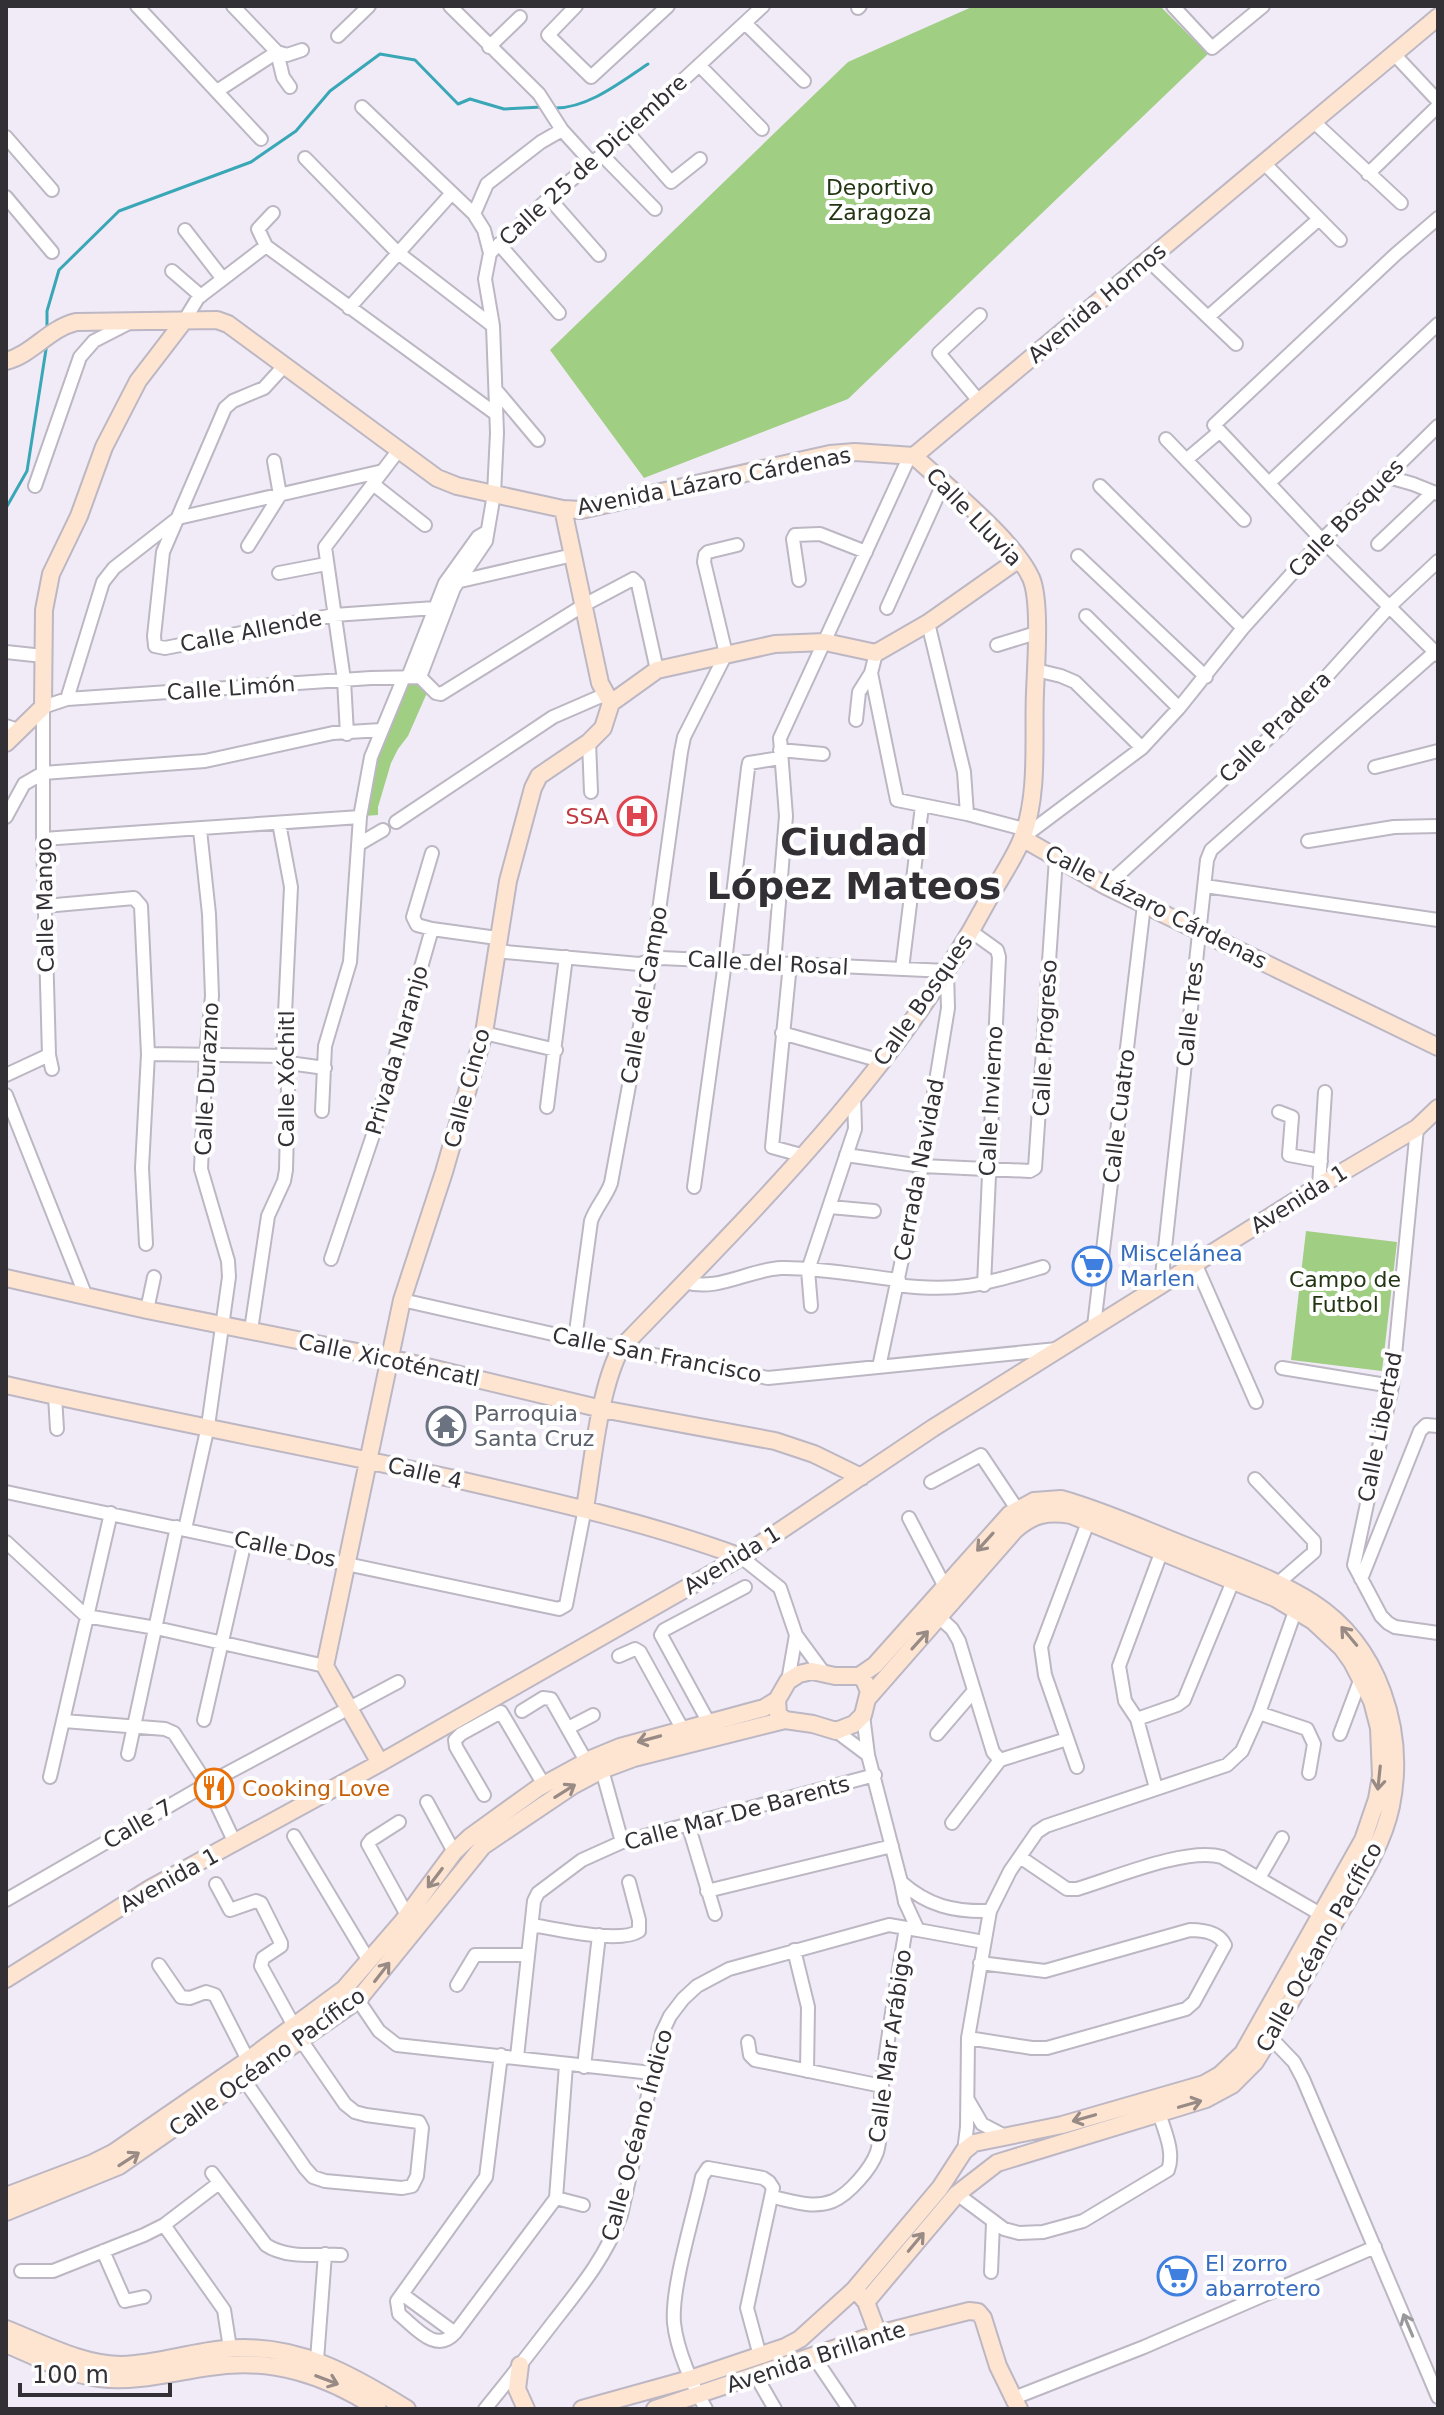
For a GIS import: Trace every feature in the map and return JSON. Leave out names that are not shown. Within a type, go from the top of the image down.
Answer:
[{"type":"street","points":[[137,6],[261,139]]},
{"type":"street","points":[[233,6],[277,52],[287,55],[302,50]]},
{"type":"street","points":[[338,36],[369,6]]},
{"type":"street","points":[[450,6],[539,94],[562,130],[655,209]]},
{"type":"street","points":[[576,6],[548,35],[591,77],[668,6]]},
{"type":"street","name":"Calle 25 de Diciembre","points":[[452,580],[486,541],[485,533],[491,519],[496,390],[493,326],[485,279],[494,248],[597,159],[763,6]]},
{"type":"street","points":[[1173,6],[1212,48],[1263,6]]},
{"type":"street","points":[[489,47],[520,17]]},
{"type":"street","name":"Avenida Hornos","points":[[780,754],[780,738],[907,462],[1438,17]]},
{"type":"street","points":[[745,23],[804,81]]},
{"type":"street","points":[[217,91],[277,52]]},
{"type":"street","points":[[277,52],[283,77],[290,87]]},
{"type":"street","points":[[1368,174],[1438,104],[1394,54]]},
{"type":"street","points":[[699,65],[762,129]]},
{"type":"street","points":[[362,107],[474,214],[494,248],[559,313]]},
{"type":"street","points":[[1313,121],[1401,203]]},
{"type":"street","points":[[474,214],[487,184],[541,142],[562,130]]},
{"type":"street","points":[[627,132],[671,182],[700,159]]},
{"type":"street","points":[[6,137],[52,190]]},
{"type":"street","points":[[305,158],[397,252],[493,326]]},
{"type":"street","points":[[1264,163],[1340,240]]},
{"type":"street","points":[[349,308],[452,193]]},
{"type":"street","points":[[6,197],[52,252]]},
{"type":"street","points":[[549,198],[599,255]]},
{"type":"street","points":[[273,213],[258,229],[266,246],[496,414]]},
{"type":"street","points":[[1208,317],[1319,219]]},
{"type":"street","points":[[1186,460],[1396,254],[1436,222]]},
{"type":"street","points":[[185,230],[223,279]]},
{"type":"street","points":[[6,743],[12,728],[43,707],[44,610],[51,574],[79,516],[104,447],[138,381],[201,296],[266,246]]},
{"type":"street","points":[[1148,260],[1236,344]]},
{"type":"street","points":[[172,271],[201,296]]},
{"type":"street","points":[[979,401],[939,353],[980,315]]},
{"type":"street","name":"Avenida Lázaro Cárdenas","points":[[6,361],[21,357],[53,331],[76,322],[217,320],[228,324],[398,451],[446,483],[563,509],[581,510],[830,454],[855,452],[914,456]]},
{"type":"street","points":[[35,486],[80,357],[94,341],[131,322]]},
{"type":"street","points":[[1269,483],[1438,324]]},
{"type":"street","name":"Calle Allende","points":[[285,365],[264,388],[233,401],[225,408],[160,563],[155,646],[165,648],[334,615],[435,608]]},
{"type":"street","points":[[496,390],[538,440]]},
{"type":"street","name":"Calle Bosques","points":[[563,1608],[602,1409],[614,1360],[621,1348],[854,1096],[947,971],[972,932],[1023,833],[1051,819],[1142,748],[1322,540],[1438,426]]},
{"type":"street","points":[[1216,428],[1322,540],[1437,654]]},
{"type":"street","points":[[1166,439],[1244,520]]},
{"type":"street","points":[[347,734],[344,680],[325,547],[398,451]]},
{"type":"street","name":"Calle Lluvia","points":[[914,456],[1006,543],[1032,579]]},
{"type":"street","points":[[248,546],[280,495],[274,461]]},
{"type":"street","points":[[67,699],[103,582],[114,568],[178,518],[383,471]]},
{"type":"street","points":[[1385,476],[1436,493]]},
{"type":"street","points":[[373,484],[425,525]]},
{"type":"street","points":[[887,608],[943,484]]},
{"type":"street","points":[[1100,486],[1243,628]]},
{"type":"street","points":[[1378,544],[1436,493]]},
{"type":"street","points":[[396,822],[553,717],[608,698],[600,683],[563,509]]},
{"type":"street","points":[[799,580],[795,535],[831,536],[866,552]]},
{"type":"street","points":[[726,654],[704,562],[708,552],[737,545]]},
{"type":"street","points":[[411,677],[435,608],[452,580],[573,555]]},
{"type":"street","points":[[1078,556],[1206,677]]},
{"type":"street","points":[[856,720],[859,692],[871,673],[876,653],[928,623],[1019,559]]},
{"type":"street","name":"Calle Pradera","points":[[1106,886],[1283,725],[1390,606],[1438,561]]},
{"type":"street","points":[[279,573],[326,564]]},
{"type":"street","points":[[411,677],[441,694],[584,605],[633,579],[638,584],[657,670]]},
{"type":"street","name":"Calle Lázaro Cárdenas","points":[[1032,579],[1036,670],[1031,803],[1023,833],[1056,858],[1106,886],[1438,1047]]},
{"type":"street","points":[[322,1111],[327,1038],[350,962],[360,817],[371,757],[381,730],[411,677],[452,580]]},
{"type":"street","points":[[1086,616],[1179,708]]},
{"type":"street","points":[[928,623],[964,772],[967,814]]},
{"type":"street","points":[[997,645],[1036,633]]},
{"type":"street","name":"Calle Cinco","points":[[325,1666],[402,1300],[444,1172],[484,1033],[508,881],[526,805],[539,776],[589,742],[603,728],[608,698],[657,670],[775,644],[825,642],[876,653]]},
{"type":"street","points":[[6,652],[43,656]]},
{"type":"street","name":"Calle del Campo","points":[[575,1339],[591,1221],[611,1183],[652,961],[684,737],[726,654]]},
{"type":"street","name":"Calle Tres","points":[[1161,1285],[1207,860],[1218,841],[1437,654]]},
{"type":"street","points":[[1036,670],[1075,682],[1142,748]]},
{"type":"street","points":[[871,673],[897,800],[967,814],[1023,833]]},
{"type":"street","name":"Calle Limón","points":[[43,707],[67,699],[411,677]]},
{"type":"street","name":"Calle Mango","points":[[43,707],[43,839],[49,1055],[52,1069]]},
{"type":"street","points":[[6,817],[24,784],[43,773],[205,761],[333,733],[381,730]]},
{"type":"street","points":[[589,742],[591,792]]},
{"type":"street","points":[[1375,767],[1438,751]]},
{"type":"street","points":[[774,963],[786,816],[780,754]]},
{"type":"street","points":[[694,1187],[749,763],[780,754],[823,754]]},
{"type":"street","points":[[902,969],[922,806]]},
{"type":"street","points":[[43,839],[360,817]]},
{"type":"street","name":"Calle Xóchitl","points":[[251,1330],[268,1216],[286,1170],[288,1087],[283,1056],[291,887],[279,823]]},
{"type":"street","points":[[1308,841],[1394,827],[1438,826]]},
{"type":"street","name":"Calle Durazno","points":[[128,1754],[156,1628],[208,1426],[229,1277],[228,1261],[201,1169],[212,996],[209,914],[200,830]]},
{"type":"street","points":[[359,844],[383,830]]},
{"type":"street","points":[[432,853],[413,917],[417,925],[432,929]]},
{"type":"street","name":"Calle Progreso","points":[[846,1155],[922,1166],[1030,1171],[1035,1168],[1038,1162],[1056,858]]},
{"type":"street","points":[[1205,886],[1438,920]]},
{"type":"street","points":[[45,906],[121,898],[134,898],[141,906],[148,1054],[142,1168],[146,1244]]},
{"type":"street","name":"Calle Cuatro","points":[[1094,1326],[1144,905]]},
{"type":"street","name":"Calle del Rosal","points":[[432,929],[566,957],[639,964],[661,958],[947,971]]},
{"type":"street","name":"Privada Naranjo","points":[[331,1259],[373,1135],[432,929]]},
{"type":"street","name":"Calle Invierno","points":[[972,932],[997,950],[999,957],[984,1285]]},
{"type":"street","points":[[547,1107],[566,957]]},
{"type":"street","points":[[790,964],[772,1147],[801,1155]]},
{"type":"street","name":"Cerrada Navidad","points":[[879,1367],[922,1166],[948,1008],[947,971]]},
{"type":"street","points":[[484,1033],[556,1050]]},
{"type":"street","points":[[782,1033],[881,1061]]},
{"type":"street","points":[[148,1054],[283,1056]]},
{"type":"street","points":[[6,1075],[49,1055]]},
{"type":"street","points":[[296,1064],[325,1068]]},
{"type":"street","points":[[1319,1186],[1325,1092]]},
{"type":"street","points":[[6,1095],[85,1294]]},
{"type":"street","points":[[811,1306],[808,1270],[855,1129],[854,1096]]},
{"type":"street","name":"Avenida 1","points":[[6,1979],[151,1888],[380,1763],[741,1557],[1094,1326],[1417,1128],[1437,1110]]},
{"type":"street","points":[[1279,1112],[1292,1117],[1289,1155],[1321,1161]]},
{"type":"street","name":"Calle Libertad","points":[[1361,1579],[1354,1558],[1392,1386],[1417,1128]]},
{"type":"street","points":[[830,1207],[874,1211]]},
{"type":"street","points":[[1195,1263],[1256,1402]]},
{"type":"street","points":[[685,1282],[708,1286],[751,1273],[782,1268],[933,1289],[984,1285],[1043,1267]]},
{"type":"street","points":[[147,1310],[154,1277]]},
{"type":"street","name":"Calle Xicoténcatl","points":[[6,1278],[147,1310],[391,1358],[602,1409],[775,1441],[814,1454],[861,1477]]},
{"type":"street","name":"Calle San Francisco","points":[[402,1300],[768,1378],[1058,1349]]},
{"type":"street","points":[[1282,1368],[1392,1386]]},
{"type":"street","name":"Calle 4","points":[[6,1385],[585,1508],[678,1534],[741,1557],[780,1588],[796,1635],[824,1673]]},
{"type":"street","points":[[55,1396],[57,1429]]},
{"type":"street","points":[[1438,1426],[1426,1425],[1420,1431],[1361,1579],[1388,1623],[1395,1627],[1438,1633]]},
{"type":"street","points":[[931,1482],[981,1455],[1017,1509]]},
{"type":"street","points":[[1255,1479],[1314,1541],[1314,1552],[1277,1584]]},
{"type":"street","name":"Calle Dos","points":[[6,1492],[563,1608]]},
{"type":"street","name":"Calle Océano Pacífico","points":[[868,1698],[940,1618],[955,1584],[1017,1509],[1034,1501],[1061,1499],[1091,1516],[1164,1545],[1277,1584],[1335,1641],[1361,1678],[1372,1701],[1379,1728],[1381,1751],[1377,1799],[1363,1840],[1243,2053],[1220,2075],[1204,2084],[1076,2121],[987,2138],[964,2151]]},
{"type":"street","name":"Calle Océano Pacífico","points":[[859,1676],[875,1665],[955,1584],[1026,1520],[1042,1513],[1056,1512],[1091,1516]]},
{"type":"street","points":[[50,1777],[111,1513]]},
{"type":"street","points":[[1077,1767],[1045,1675],[1041,1647],[1091,1516]]},
{"type":"street","points":[[909,1518],[955,1584]]},
{"type":"street","points":[[204,1720],[245,1541]]},
{"type":"street","points":[[6,1542],[86,1616],[223,1642],[325,1666],[380,1763]]},
{"type":"street","points":[[1156,1788],[1137,1719],[1125,1701],[1119,1666],[1164,1545]]},
{"type":"street","name":"Calle Océano Pacífico","points":[[860,2296],[957,2194],[982,2173],[1012,2157],[1206,2099],[1232,2085],[1255,2062],[1271,2038],[1376,1847],[1390,1807],[1395,1757],[1387,1703],[1367,1658],[1335,1620],[1297,1602],[1233,1581],[1164,1545]]},
{"type":"street","points":[[1137,1719],[1184,1700],[1233,1581]]},
{"type":"street","points":[[709,1723],[661,1635],[664,1630],[745,1587]]},
{"type":"street","points":[[982,2173],[968,2166],[964,2151],[968,2038],[990,1911],[1020,1857],[1037,1832],[1046,1826],[1235,1760],[1259,1713],[1297,1602]]},
{"type":"street","points":[[940,1618],[959,1641],[993,1752],[1000,1760]]},
{"type":"street","name":"Calle 4","points":[[788,1681],[796,1635]]},
{"type":"street","points":[[619,1656],[629,1650],[640,1652],[683,1730]]},
{"type":"street","points":[[868,1755],[836,1731],[785,1720],[778,1714],[777,1700],[788,1681],[812,1671],[859,1676],[867,1685],[868,1698],[863,1715],[868,1755],[901,1882],[910,1898],[912,1929]]},
{"type":"street","points":[[1340,1734],[1361,1678]]},
{"type":"street","name":"Calle 7","points":[[6,1900],[207,1784],[398,1682]]},
{"type":"street","points":[[937,1734],[973,1692]]},
{"type":"street","points":[[522,1711],[547,1697],[551,1699],[586,1761]]},
{"type":"street","name":"Calle Océano Pacífico","points":[[6,2212],[119,2166],[248,2060],[358,2000],[488,1832],[544,1785],[586,1761],[620,1747],[764,1708],[777,1700]]},
{"type":"street","points":[[484,1795],[455,1740],[501,1712],[544,1785]]},
{"type":"street","points":[[1259,1713],[1307,1729],[1314,1744],[1309,1773]]},
{"type":"street","points":[[568,1728],[593,1715]]},
{"type":"street","points":[[836,1731],[854,1724],[863,1715]]},
{"type":"street","name":"Calle Océano Pacífico","points":[[6,2196],[93,2163],[245,2081],[344,1989],[407,1915],[454,1852],[602,1770],[634,1758],[785,1720]]},
{"type":"street","points":[[64,1721],[165,1729],[174,1733],[207,1784],[235,1843]]},
{"type":"street","points":[[952,1823],[1000,1760],[1067,1739]]},
{"type":"street","points":[[602,1770],[622,1842]]},
{"type":"street","name":"Calle Mar De Barents","points":[[517,2057],[535,1896],[582,1860],[622,1842],[875,1775]]},
{"type":"street","points":[[427,1802],[454,1852]]},
{"type":"street","points":[[399,1822],[368,1844],[407,1915]]},
{"type":"street","points":[[688,1824],[715,1914]]},
{"type":"street","points":[[294,1836],[369,1961]]},
{"type":"street","points":[[1259,1878],[1282,1838]]},
{"type":"street","points":[[707,1891],[892,1846]]},
{"type":"street","points":[[1020,1857],[1067,1889],[1077,1889],[1188,1855],[1222,1857],[1322,1915]]},
{"type":"street","points":[[532,1925],[599,1935],[633,1935],[639,1931],[639,1920],[629,1882]]},
{"type":"street","points":[[216,1884],[230,1910],[256,1901],[261,1903],[281,1946],[263,1958],[261,1966],[298,2033],[345,2104],[355,2112],[419,2122],[422,2128],[417,2176],[412,2186],[402,2188],[325,2181],[313,2177],[245,2081]]},
{"type":"street","points":[[910,1898],[945,1908],[990,1911]]},
{"type":"street","points":[[889,1925],[910,1898]]},
{"type":"street","name":"Calle Océano Índico","points":[[485,2409],[602,2259],[613,2239],[662,2033],[683,1999],[715,1975],[741,1964],[889,1925],[984,1942]]},
{"type":"street","name":"Calle Mar Arábigo","points":[[773,2197],[822,2205],[847,2192],[873,2161],[877,2150],[882,2086],[912,1929]]},
{"type":"street","points":[[968,2038],[1047,2048],[1186,2009],[1194,2002],[1225,1945],[1222,1939],[1206,1930],[1190,1930],[1045,1971],[980,1963]]},
{"type":"street","points":[[584,2067],[599,1935]]},
{"type":"street","points":[[794,1950],[808,2007],[807,2071]]},
{"type":"street","points":[[457,1985],[475,1955],[528,1955]]},
{"type":"street","points":[[159,1965],[181,1997],[190,1998],[206,1992],[215,1995],[248,2060]]},
{"type":"street","points":[[358,2000],[379,2031],[397,2045],[652,2073]]},
{"type":"street","points":[[1271,2038],[1294,2062],[1438,2397]]},
{"type":"street","points":[[748,2042],[750,2055],[755,2060],[882,2086]]},
{"type":"street","points":[[501,2055],[486,2177],[397,2301],[399,2314],[432,2341],[448,2341],[455,2333],[556,2198],[566,2065]]},
{"type":"street","points":[[967,2097],[982,2124],[1006,2136],[1014,2145],[1012,2157]]},
{"type":"street","points":[[957,2194],[993,2223],[1019,2233],[1043,2232],[1083,2221],[1168,2170],[1171,2162],[1159,2113]]},
{"type":"street","points":[[878,2334],[860,2296],[964,2151]]},
{"type":"street","points":[[702,2402],[690,2379],[674,2323],[675,2296],[702,2177],[708,2168],[763,2178],[773,2188],[747,2308],[760,2356]]},
{"type":"street","points":[[21,2271],[53,2271],[164,2225],[215,2178],[266,2245],[283,2253],[341,2255]]},
{"type":"street","points":[[556,2198],[583,2205]]},
{"type":"street","points":[[991,2272],[993,2223]]},
{"type":"street","points":[[164,2225],[224,2310],[230,2348]]},
{"type":"street","points":[[1016,2403],[1375,2247]]},
{"type":"street","points":[[103,2251],[125,2301],[144,2297]]},
{"type":"street","points":[[317,2360],[325,2254]]},
{"type":"street","points":[[402,2294],[455,2333]]},
{"type":"street","name":"Avenida Brillante","points":[[582,2409],[760,2356],[800,2339],[860,2296]]},
{"type":"street","name":"Avenida Brillante","points":[[655,2409],[702,2402],[756,2376],[878,2334],[969,2311],[978,2312],[983,2318],[998,2366],[1016,2403]]},
{"type":"street","points":[[6,2329],[73,2355],[122,2365],[230,2348],[289,2353],[317,2360],[355,2376],[407,2409]]},
{"type":"street","points":[[6,2344],[83,2375],[99,2378],[145,2377],[230,2364],[283,2368],[345,2387],[378,2409]]},
{"type":"street","points":[[230,2348],[259,2356],[283,2368]]},
{"type":"street","points":[[814,2357],[849,2409]]},
{"type":"street","points":[[520,2365],[517,2389],[526,2409]]},
{"type":"street","points":[[756,2376],[775,2409]]},
{"type":"green space","name":"Deportivo Zaragoza","points":[[974,6],[1160,6],[1208,54],[848,399],[644,478],[550,350],[848,62]]},
{"type":"green space","points":[[405,677],[430,686],[408,736],[391,763],[378,815],[363,816],[373,758]]},
{"type":"green space","name":"Campo de Futbol","points":[[1306,1231],[1397,1242],[1382,1371],[1291,1360]]},
{"type":"waterway","points":[[47,331],[47,311],[59,270],[119,211],[251,162],[296,131],[330,91],[380,54],[415,60],[458,104],[470,99],[504,109],[542,107]]},
{"type":"waterway","points":[[554,108],[591,99],[648,64]]},
{"type":"waterway","points":[[6,508],[27,471],[47,343]]},
{"type":"place","name":"SSA","points":[[637,816]]},
{"type":"place","name":"Miscelánea Marlen","points":[[1092,1266]]},
{"type":"place","name":"Parroquia Santa Cruz","points":[[446,1426]]},
{"type":"place","name":"Cooking Love","points":[[214,1788]]},
{"type":"place","name":"El zorro abarrotero","points":[[1177,2276]]},
{"type":"district","name":"Ciudad López Mateos","points":[[854,864]]}]
